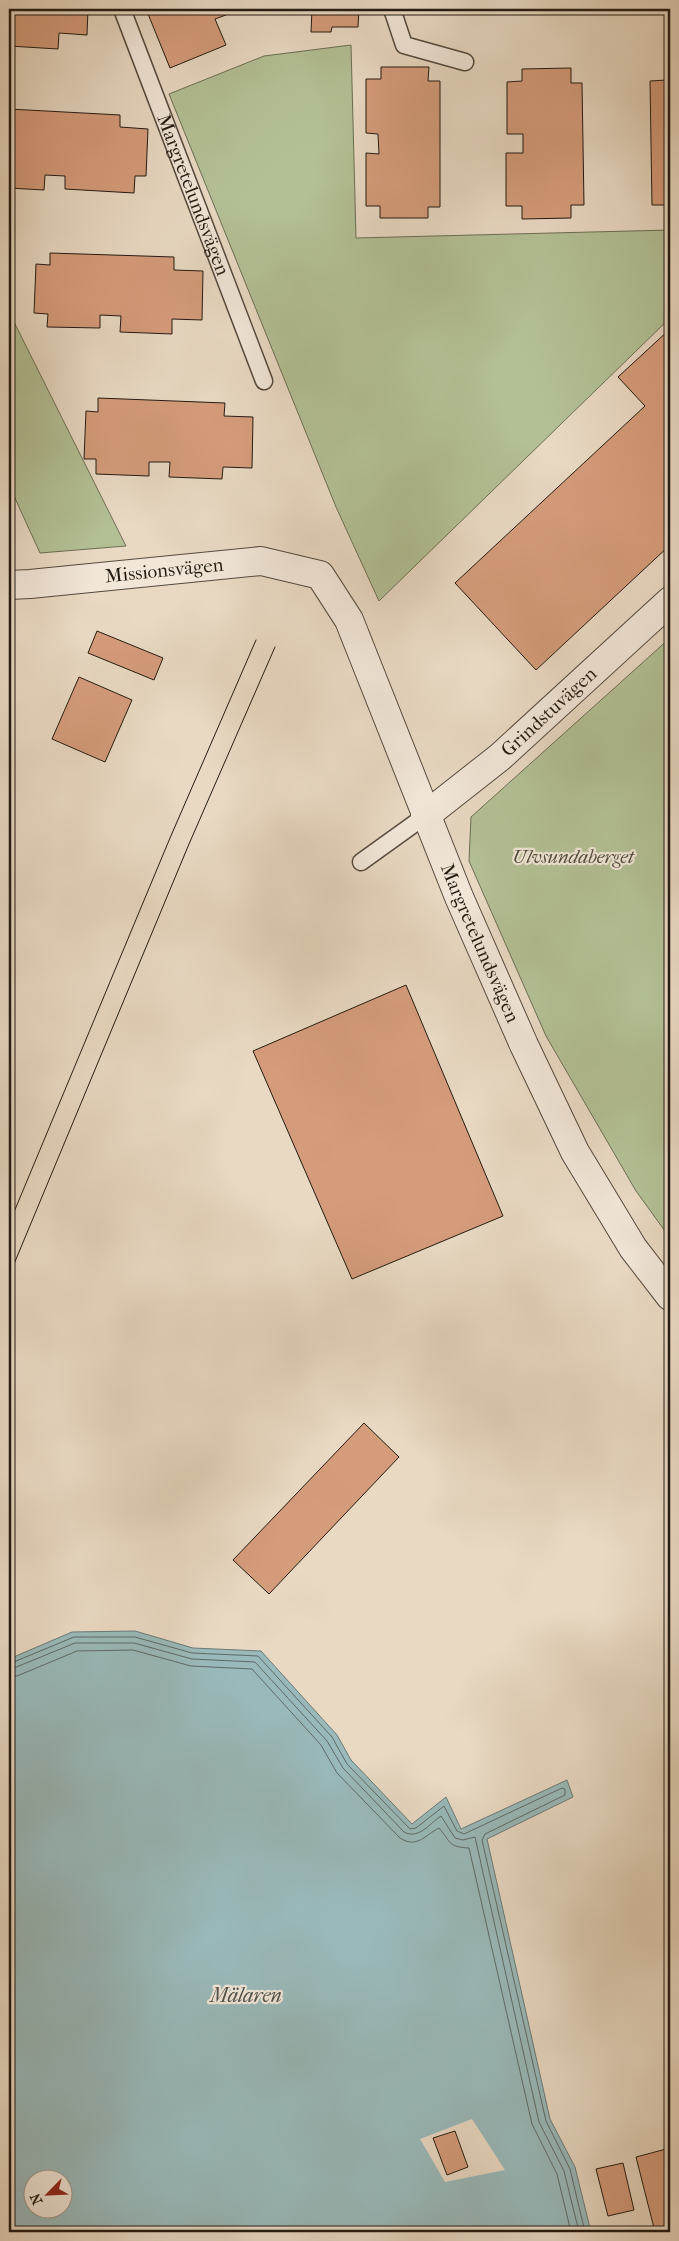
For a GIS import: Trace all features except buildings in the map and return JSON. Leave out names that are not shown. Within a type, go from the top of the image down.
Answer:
[{"type":"street","name":"Missionsvägen","points":[[9,585],[261,561],[320,575]]},
{"type":"street","name":"Margretelundsvägen","points":[[320,575],[349,620],[425,816],[524,1045],[575,1152],[633,1248],[670,1296]]},
{"type":"street","name":"Grindstuvägen","points":[[425,816],[500,757],[670,601]]},
{"type":"lane","name":"Margretelundsvägen","points":[[122,9],[264,381]]},
{"type":"lane","points":[[392,9],[404,45],[465,62]]},
{"type":"lane","points":[[361,862],[425,816]]},
{"type":"green space","points":[[351,45],[356,238],[670,230],[670,318],[379,601],[336,507],[169,94],[264,56]]},
{"type":"green space","points":[[9,312],[126,546],[40,553],[9,485]]},
{"type":"green space","name":"Ulvsundaberget","points":[[670,638],[670,1238],[636,1191],[546,1036],[469,861],[471,817]]},
{"type":"water","name":"Mälaren","points":[[135,1631],[193,1648],[261,1651],[337,1735],[351,1760],[412,1824],[446,1797],[461,1829],[567,1780],[573,1797],[487,1839],[550,2119],[575,2167],[591,2232],[9,2232],[9,1659],[72,1632]]},
{"type":"pier","points":[[472,2119],[505,2170],[445,2182],[420,2139]]},
{"type":"tram line","points":[[9,1224],[170,838],[256,640]]},
{"type":"tram line","points":[[9,1276],[189,844],[275,647]]}]
